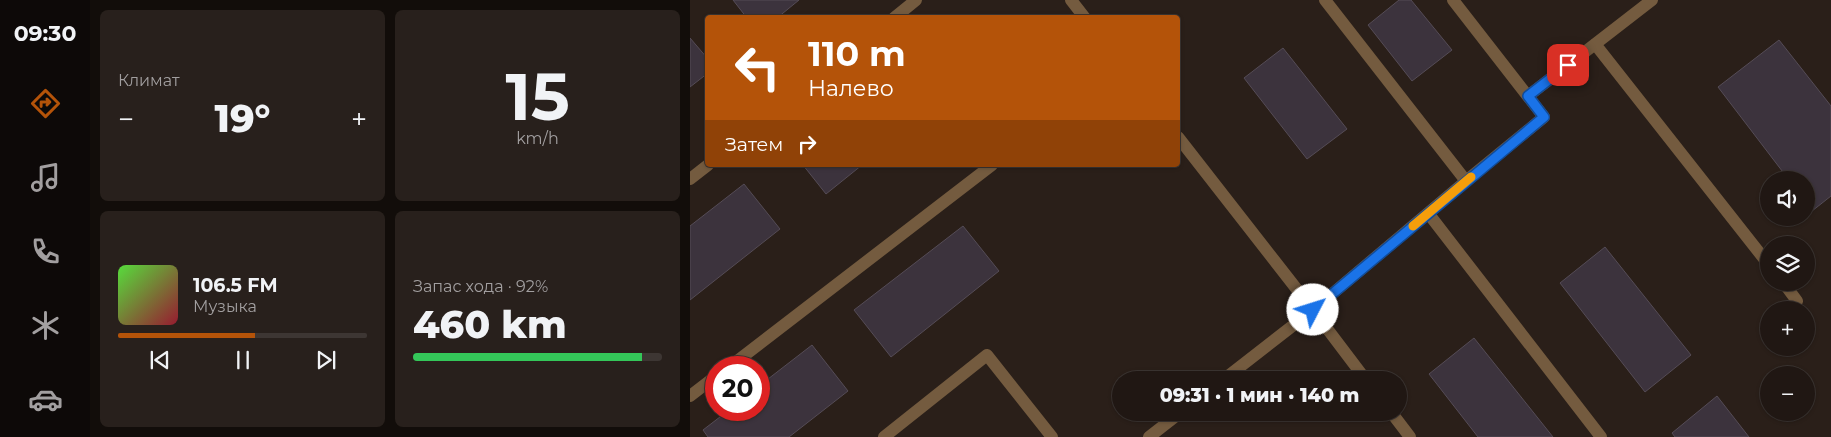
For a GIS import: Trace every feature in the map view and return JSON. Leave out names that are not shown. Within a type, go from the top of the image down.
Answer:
[{"type":"lane","points":[[898,15],[916,0]]},
{"type":"lane","points":[[1071,0],[1083,15]]},
{"type":"lane","points":[[1325,0],[1466,181]]},
{"type":"lane","points":[[1235,371],[1313,310],[1544,117],[1453,0]]},
{"type":"lane","points":[[1528,96],[1650,1]]},
{"type":"lane","points":[[1595,44],[1760,254]]},
{"type":"lane","points":[[1180,139],[1359,371]]},
{"type":"lane","points":[[690,179],[705,167]]},
{"type":"lane","points":[[744,356],[989,167]]},
{"type":"lane","points":[[1428,213],[1601,437]]},
{"type":"lane","points":[[1789,291],[1797,301]]},
{"type":"lane","points":[[884,437],[987,356],[1052,437]]},
{"type":"lane","points":[[690,396],[705,384]]},
{"type":"lane","points":[[1149,437],[1169,421]]},
{"type":"lane","points":[[1398,421],[1410,437]]},
{"type":"building","points":[[733,0],[799,0],[781,15],[745,15]]},
{"type":"building","points":[[1399,0],[1411,0],[1452,50],[1412,81],[1368,25]]},
{"type":"building","points":[[690,38],[705,56],[705,75],[690,87]]},
{"type":"building","points":[[1779,40],[1831,106],[1831,196],[1815,209],[1815,171],[1782,171],[1718,87]]},
{"type":"building","points":[[1283,48],[1347,129],[1307,159],[1244,78]]},
{"type":"building","points":[[805,167],[860,167],[826,194]]},
{"type":"building","points":[[744,184],[780,229],[690,300],[690,226]]},
{"type":"building","points":[[963,226],[999,271],[891,357],[854,310]]},
{"type":"building","points":[[1605,247],[1691,355],[1645,392],[1560,283]]},
{"type":"building","points":[[1474,338],[1553,437],[1478,437],[1429,374]]},
{"type":"building","points":[[812,345],[848,391],[789,437],[708,437],[703,430],[715,421],[770,421],[770,377]]},
{"type":"building","points":[[1717,396],[1749,437],[1675,437],[1672,433]]},
{"type":"slow traffic","points":[[1413,226],[1471,177]]},
{"type":"route","points":[[1313,310],[1544,117],[1528,96],[1568,65]]}]
